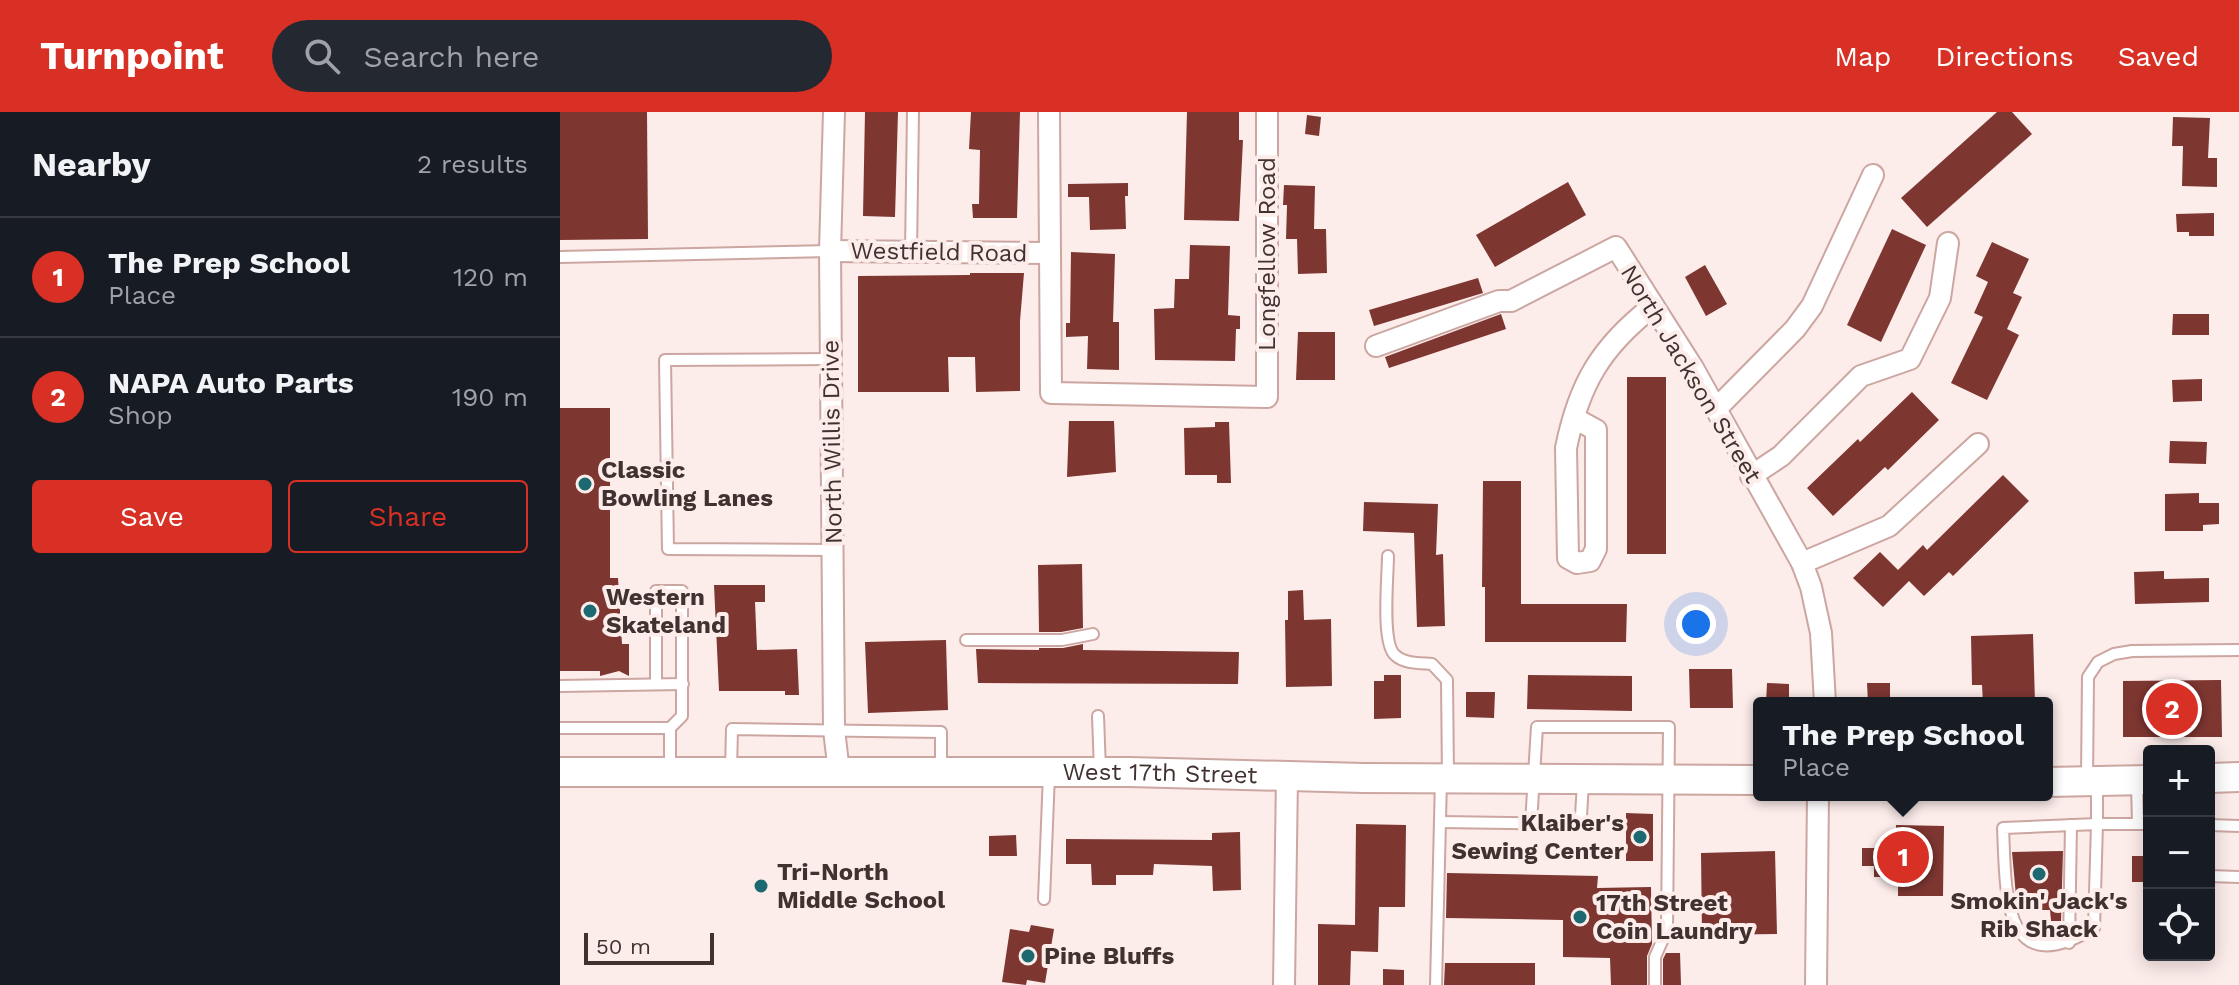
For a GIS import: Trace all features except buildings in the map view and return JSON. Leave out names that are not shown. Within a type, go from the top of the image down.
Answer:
[{"type":"main road","name":"West 17th Street","points":[[560,772],[1100,772],[1444,779],[1753,780]]},
{"type":"main road","points":[[2215,778],[2239,777]]},
{"type":"main road","points":[[2053,782],[2143,781]]},
{"type":"street","name":"North Willis Drive","points":[[834,112],[830,251],[834,730],[839,772]]},
{"type":"street","points":[[1048,253],[1049,112]]},
{"type":"street","name":"Longfellow Road","points":[[1048,253],[1051,393],[1267,397],[1267,112]]},
{"type":"street","points":[[1716,409],[1795,329],[1812,306],[1873,175]]},
{"type":"street","points":[[1751,476],[1781,456],[1861,376],[1910,359],[1940,298],[1948,243]]},
{"type":"street","name":"North Jackson Street","points":[[1376,346],[1499,301],[1511,301],[1616,247],[1693,368],[1802,563],[1821,633],[1825,697]]},
{"type":"street","name":"Westfield Road","points":[[830,251],[1048,253]]},
{"type":"street","points":[[1574,418],[1596,430],[1596,549],[1590,561],[1577,563],[1568,558],[1566,448],[1574,418],[1581,393],[1598,359],[1652,307]]},
{"type":"street","points":[[1802,563],[1889,526],[1978,444]]},
{"type":"street","points":[[1284,985],[1287,776]]},
{"type":"street","points":[[1816,985],[1818,801]]},
{"type":"lane","points":[[911,252],[913,112]]},
{"type":"lane","points":[[560,257],[830,251]]},
{"type":"lane","points":[[831,359],[665,360],[668,549],[833,550]]},
{"type":"lane","points":[[1388,556],[1388,642],[1394,655],[1405,661],[1432,664],[1447,680],[1436,985]]},
{"type":"lane","points":[[560,728],[670,728],[682,716],[682,591],[656,591],[656,684]]},
{"type":"lane","points":[[966,640],[1062,640],[1093,634]]},
{"type":"lane","points":[[2143,824],[2097,824],[2003,828],[2007,903],[2013,924],[2024,940],[2045,946],[2069,943],[2094,928],[2097,824],[2092,782],[2088,677],[2098,662],[2114,654],[2132,651],[2239,650]]},
{"type":"lane","points":[[560,686],[683,684]]},
{"type":"lane","points":[[1098,716],[1100,772]]},
{"type":"lane","points":[[1531,824],[1537,727],[1669,727],[1667,930],[1655,957],[1655,985]]},
{"type":"lane","points":[[670,728],[670,772]]},
{"type":"lane","points":[[731,772],[732,729],[941,732],[941,772]]},
{"type":"lane","points":[[1044,899],[1049,772]]},
{"type":"lane","points":[[1440,822],[1571,824],[1581,816],[1583,779]]},
{"type":"lane","points":[[2069,943],[2071,825]]},
{"type":"lane","points":[[2215,825],[2239,826]]},
{"type":"lane","points":[[2215,876],[2239,877]]},
{"type":"place","name":"Classic Bowling Lanes","points":[[585,484]]},
{"type":"place","name":"Western Skateland","points":[[590,611]]},
{"type":"place","name":"NAPA Auto Parts","points":[[2172,709]]},
{"type":"place","name":"Klaiber's Sewing Center","points":[[1640,837]]},
{"type":"place","name":"The Prep School","points":[[1903,857]]},
{"type":"place","name":"Smokin' Jack's Rib Shack","points":[[2039,874]]},
{"type":"place","name":"Tri-North Middle School","points":[[761,886]]},
{"type":"place","name":"17th Street Coin Laundry","points":[[1580,917]]},
{"type":"place","name":"Pine Bluffs","points":[[1028,956]]}]
